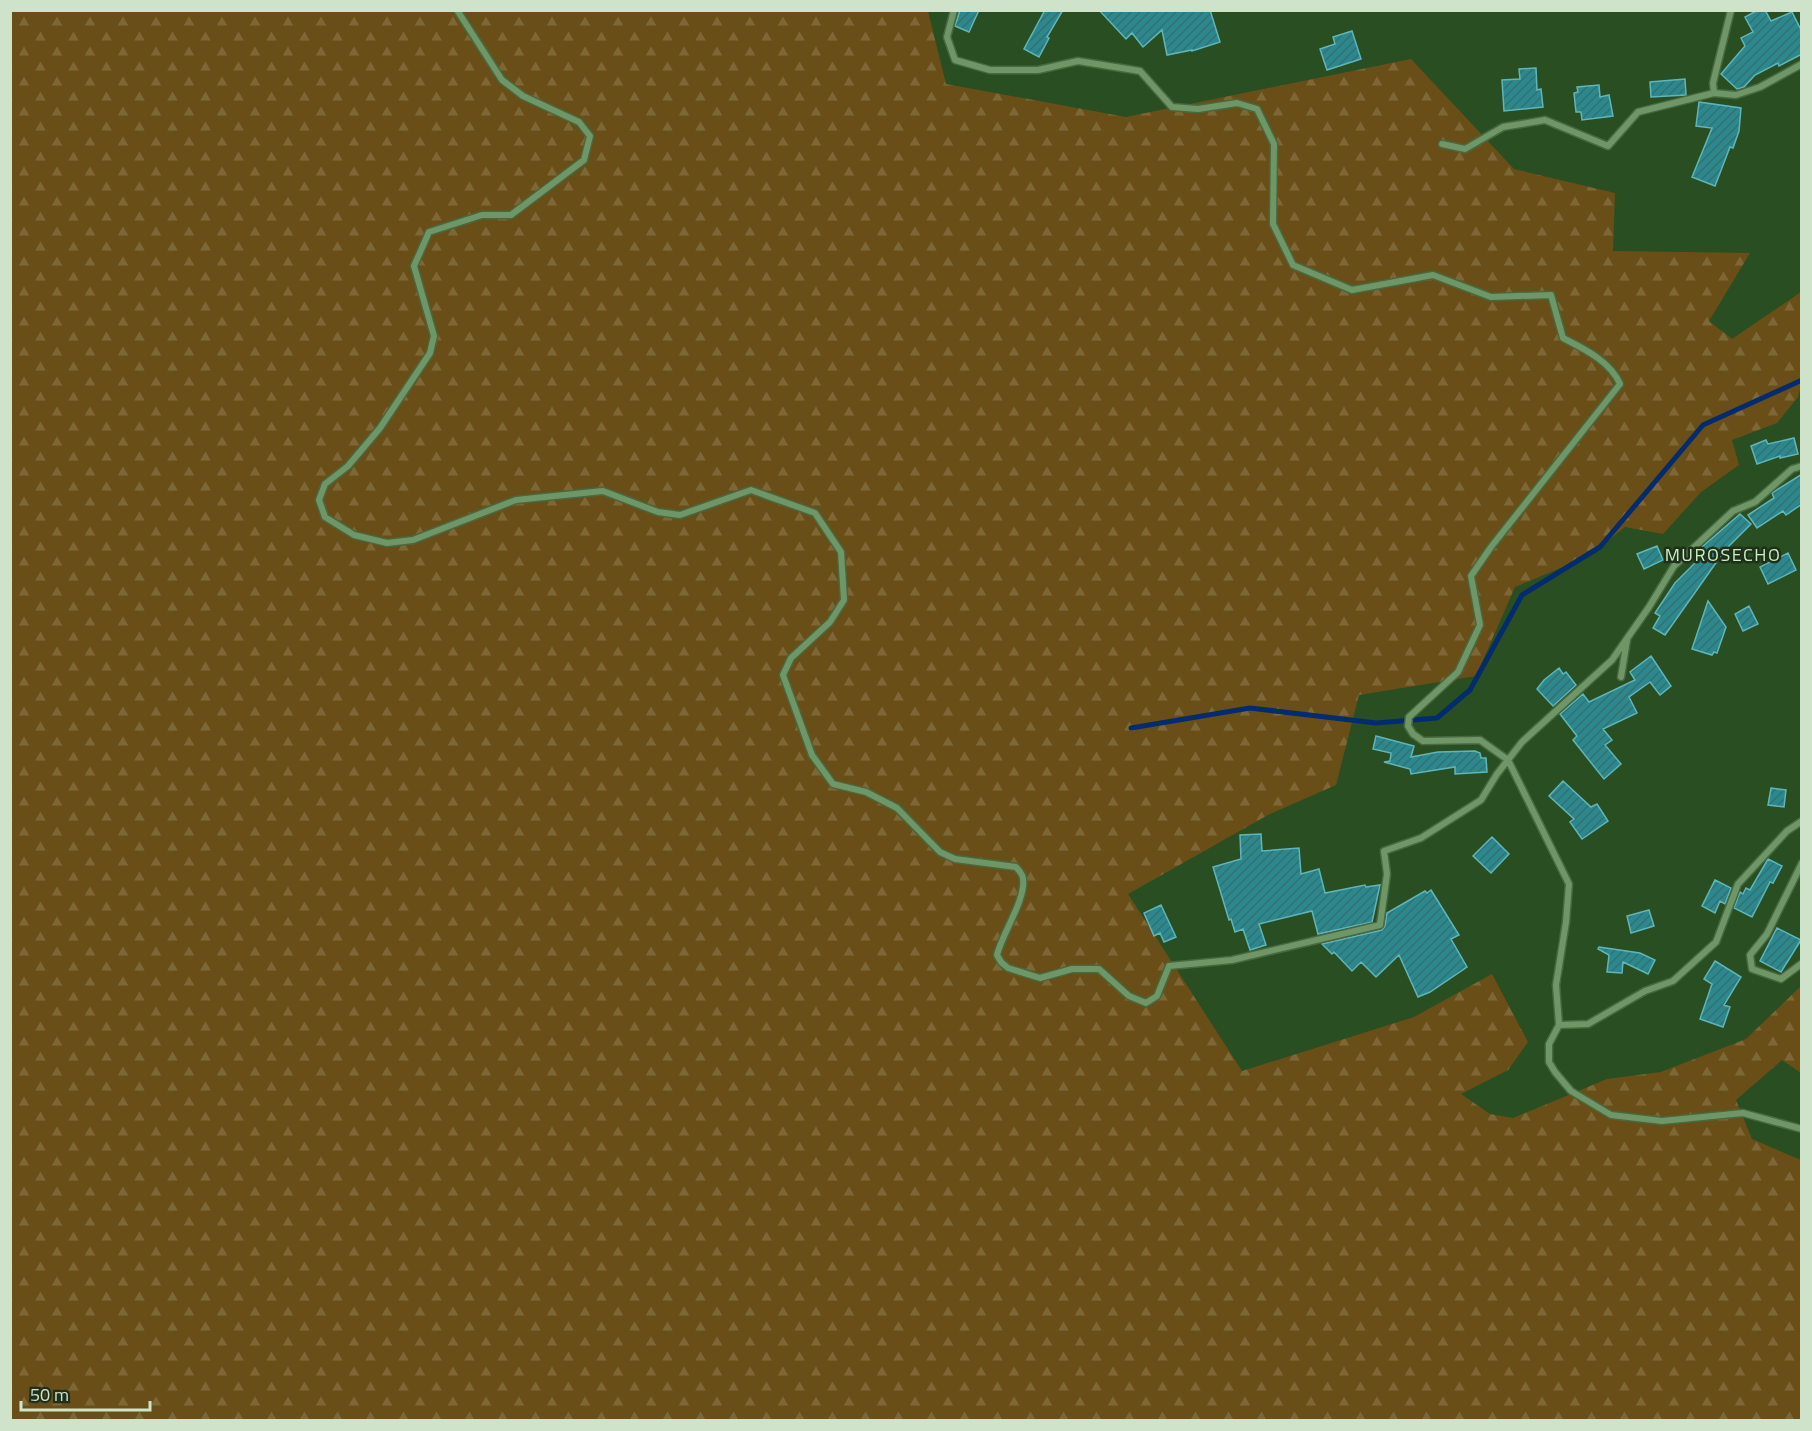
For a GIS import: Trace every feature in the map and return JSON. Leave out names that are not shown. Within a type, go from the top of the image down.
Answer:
[{"type":"street","points":[[457,10],[502,80],[523,96],[579,122],[590,136],[585,160],[511,215],[482,215],[429,232],[414,266],[434,336],[430,353],[380,428],[348,466],[325,484],[319,500],[325,517],[354,535],[387,543],[413,540],[516,500],[603,491],[658,512],[680,515],[751,490],[815,513],[841,552],[844,600],[830,622],[791,658],[783,675],[812,756],[833,784],[866,792],[897,808],[940,852],[956,859],[1016,867],[1024,881],[1017,907],[997,955],[1008,968],[1040,978],[1072,969],[1099,969],[1129,996],[1146,1003],[1157,996],[1169,966],[1232,960],[1380,925],[1388,874],[1384,851],[1421,838],[1481,800],[1497,774],[1522,742],[1612,660],[1674,566],[1733,511],[1755,502],[1792,469],[1802,466]]},
{"type":"street","points":[[954,10],[947,37],[955,60],[990,70],[1038,70],[1078,61],[1140,71],[1172,107],[1198,109],[1237,103],[1257,109],[1274,144],[1273,224],[1293,265],[1352,290],[1433,275],[1491,297],[1551,295],[1563,338],[1591,353],[1616,373],[1620,384],[1486,554],[1472,576],[1480,625],[1458,672],[1409,717],[1408,726],[1413,734],[1423,741],[1480,740],[1508,760],[1569,884],[1566,922],[1556,985],[1559,1025],[1549,1044],[1549,1062],[1571,1091],[1611,1115],[1662,1121],[1743,1113],[1802,1129]]},
{"type":"street","points":[[1714,93],[1713,83],[1731,10]]},
{"type":"street","points":[[1442,144],[1465,149],[1503,128],[1545,120],[1608,146],[1638,112],[1714,93],[1736,94],[1760,87],[1802,64]]},
{"type":"street","points":[[1621,677],[1628,636]]},
{"type":"street","points":[[1559,1025],[1588,1023],[1645,991],[1673,981],[1716,942],[1738,884],[1787,831],[1802,821]]},
{"type":"street","points":[[1801,964],[1781,979],[1752,969],[1750,955],[1767,934],[1802,863]]},
{"type":"green space","points":[[10,11],[928,11],[946,84],[1126,117],[1411,59],[1514,169],[1615,193],[1613,251],[1750,253],[1709,321],[1732,339],[1801,292],[1802,381],[1798,397],[1777,423],[1732,440],[1739,465],[1701,492],[1663,534],[1625,527],[1587,557],[1515,587],[1476,676],[1359,695],[1336,785],[1268,815],[1128,894],[1242,1071],[1414,1017],[1492,974],[1528,1042],[1508,1070],[1461,1094],[1490,1114],[1513,1118],[1607,1079],[1661,1072],[1746,1039],[1801,986],[1801,1073],[1782,1060],[1736,1100],[1752,1139],[1801,1160],[1801,1420],[11,1420]]},
{"type":"building","points":[[960,10],[979,10],[969,32],[955,26]]},
{"type":"building","points":[[1045,10],[1063,10],[1047,37],[1049,38],[1039,57],[1024,49]]},
{"type":"building","points":[[1099,10],[1210,10],[1220,42],[1192,51],[1167,55],[1162,30],[1143,47],[1132,33],[1126,39]]},
{"type":"building","points":[[1758,10],[1765,10],[1771,21],[1792,12],[1802,32],[1802,54],[1755,75],[1744,87],[1737,89],[1721,74],[1745,46],[1741,38],[1753,32],[1745,17]]},
{"type":"building","points":[[1352,31],[1361,59],[1327,70],[1320,49],[1335,44],[1333,37]]},
{"type":"building","points":[[1536,68],[1537,90],[1541,89],[1543,107],[1504,111],[1502,80],[1520,79],[1519,69]]},
{"type":"building","points":[[1685,79],[1686,95],[1651,97],[1650,82]]},
{"type":"building","points":[[1599,85],[1600,97],[1609,95],[1613,116],[1582,120],[1581,112],[1576,112],[1574,93],[1578,92],[1577,87]]},
{"type":"building","points":[[1699,102],[1741,108],[1739,131],[1733,148],[1730,147],[1715,186],[1692,177],[1712,128],[1696,126]]},
{"type":"building","points":[[1794,438],[1798,454],[1780,458],[1780,456],[1757,464],[1751,446],[1766,440],[1768,444]]},
{"type":"building","points":[[1802,474],[1802,504],[1786,515],[1783,511],[1757,528],[1748,515],[1774,498],[1772,493]]},
{"type":"building","points":[[1740,514],[1751,524],[1725,550],[1665,635],[1653,628],[1660,616],[1655,613],[1675,583],[1700,558],[1695,553]]},
{"type":"building","points":[[1657,546],[1663,560],[1644,569],[1637,554]]},
{"type":"building","points":[[1788,553],[1796,570],[1768,584],[1760,567]]},
{"type":"building","points":[[1708,601],[1726,627],[1717,653],[1714,652],[1712,655],[1692,649]]},
{"type":"building","points":[[1749,606],[1758,624],[1743,631],[1735,614]]},
{"type":"building","points":[[1651,656],[1671,686],[1660,695],[1650,682],[1629,697],[1637,713],[1603,729],[1612,740],[1605,745],[1621,764],[1604,779],[1573,740],[1577,736],[1560,714],[1583,694],[1589,702],[1635,680],[1630,672]]},
{"type":"building","points":[[1559,668],[1563,674],[1566,672],[1576,685],[1553,706],[1537,689]]},
{"type":"building","points":[[1376,736],[1414,746],[1411,757],[1438,752],[1475,751],[1480,753],[1481,758],[1486,758],[1487,772],[1455,774],[1455,767],[1411,774],[1410,769],[1384,762],[1390,761],[1391,753],[1373,749]]},
{"type":"building","points":[[1563,781],[1591,807],[1597,804],[1608,821],[1582,839],[1570,822],[1574,819],[1549,796]]},
{"type":"building","points":[[1771,788],[1786,790],[1784,807],[1768,805]]},
{"type":"building","points":[[1261,834],[1262,851],[1299,848],[1301,874],[1319,869],[1325,893],[1365,885],[1366,887],[1380,885],[1372,922],[1318,934],[1312,911],[1259,924],[1266,945],[1250,950],[1243,929],[1235,932],[1231,919],[1229,920],[1213,867],[1241,859],[1240,835]]},
{"type":"building","points":[[1492,837],[1509,854],[1491,873],[1473,856]]},
{"type":"building","points":[[1768,859],[1782,866],[1773,883],[1770,882],[1752,917],[1734,908],[1740,892],[1743,894],[1746,888],[1750,890]]},
{"type":"building","points":[[1715,880],[1731,888],[1725,904],[1720,901],[1715,913],[1702,906]]},
{"type":"building","points":[[1431,890],[1459,935],[1451,939],[1467,967],[1430,992],[1418,997],[1399,955],[1376,977],[1361,962],[1352,971],[1334,952],[1332,954],[1322,944],[1382,930],[1387,913],[1425,891],[1427,893]]},
{"type":"building","points":[[1161,905],[1176,937],[1164,942],[1160,933],[1154,936],[1144,913]]},
{"type":"building","points":[[1649,910],[1654,926],[1631,933],[1627,916]]},
{"type":"building","points":[[1777,928],[1801,940],[1781,972],[1760,961]]},
{"type":"building","points":[[1599,947],[1640,953],[1655,960],[1648,974],[1623,962],[1622,973],[1607,972],[1609,955],[1598,949]]},
{"type":"building","points":[[1715,961],[1741,977],[1724,1005],[1730,1007],[1723,1027],[1700,1019],[1712,984],[1704,979]]},
{"type":"waterway","points":[[1131,728],[1250,708],[1376,723],[1437,718],[1470,690],[1522,595],[1600,547],[1703,425],[1802,380]]},
{"type":"district","name":"MUROSECHO","points":[[1723,554]]}]
